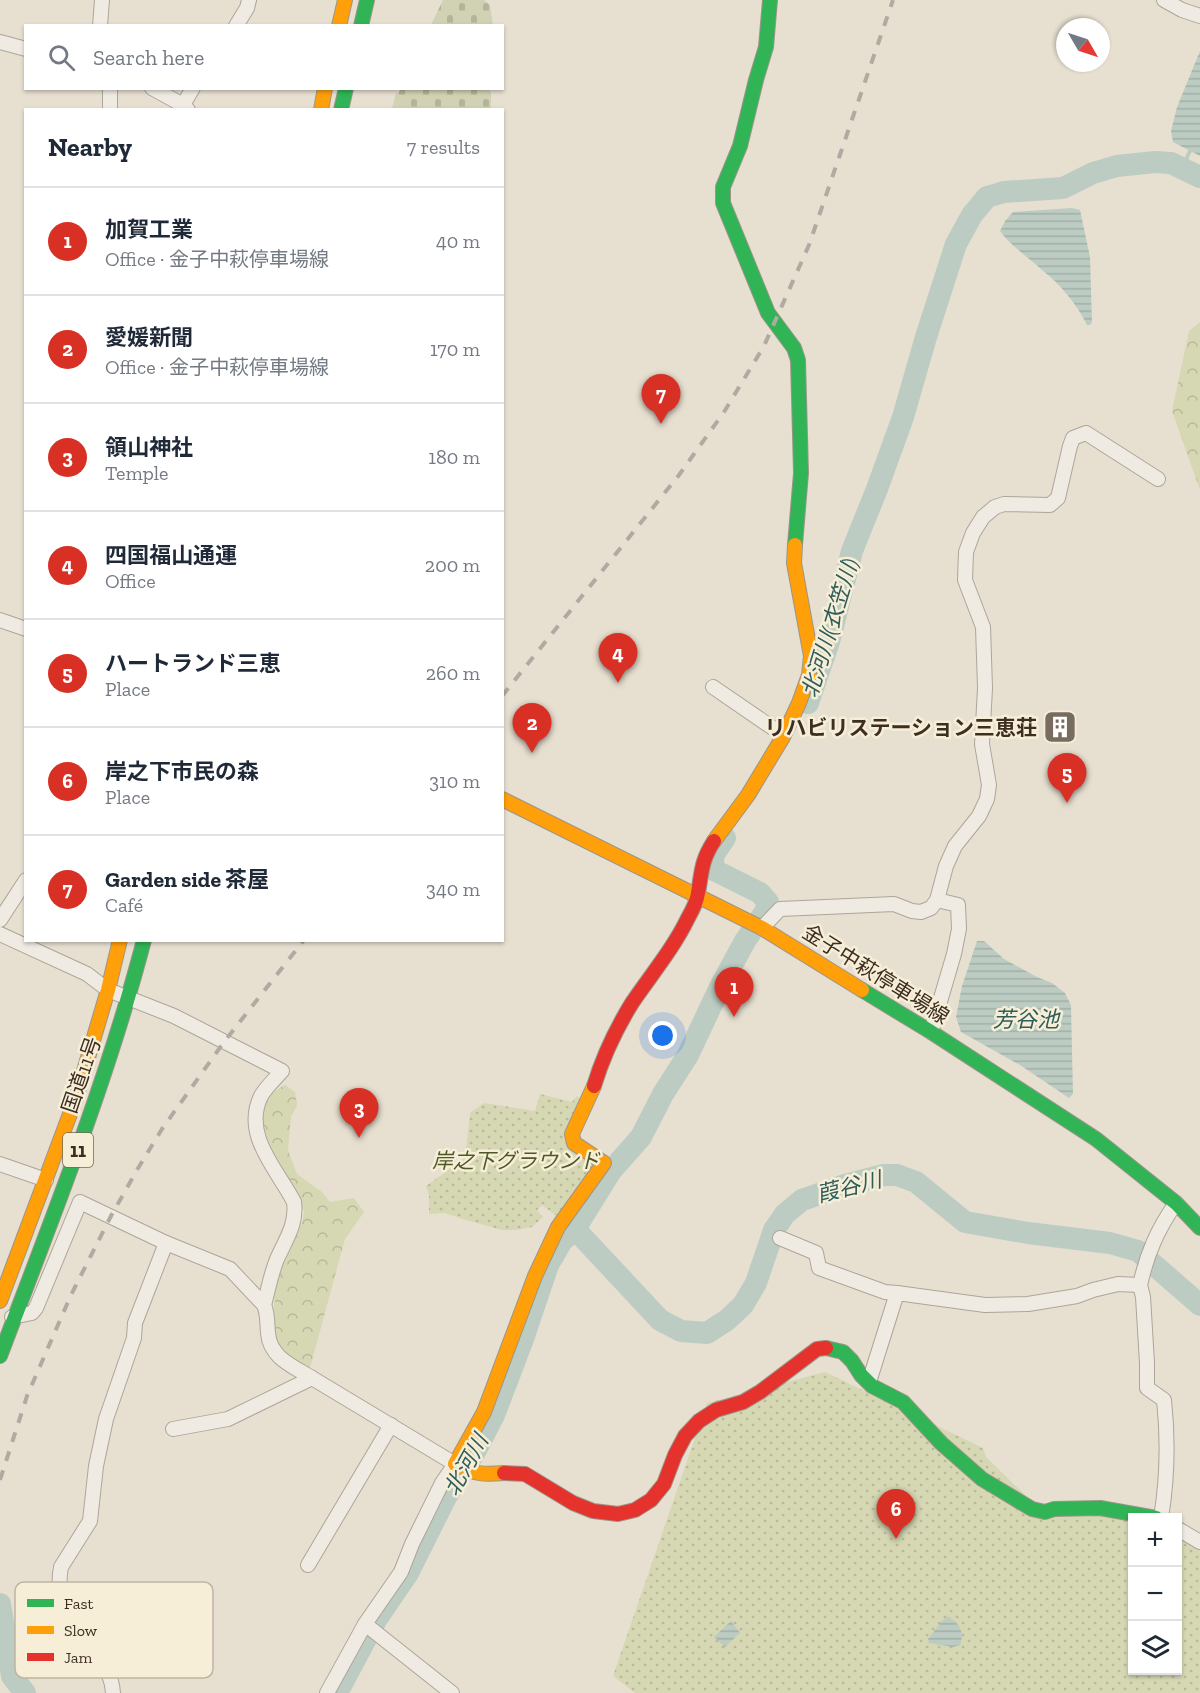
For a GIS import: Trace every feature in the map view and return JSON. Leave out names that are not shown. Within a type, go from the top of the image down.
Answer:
[{"type":"main road","points":[[339,24],[345,0]]},
{"type":"main road","points":[[361,24],[367,0]]},
{"type":"main road","points":[[770,0],[766,47],[740,146],[723,188],[723,203],[768,313],[794,348],[798,360],[801,473],[794,563],[811,656],[809,675],[783,735],[748,795],[706,855],[700,874],[698,895],[688,919],[619,1025],[600,1064],[594,1085],[572,1134],[574,1143],[604,1163],[558,1227],[535,1276],[506,1356],[461,1467],[484,1475],[525,1474],[573,1503],[593,1511],[618,1514],[635,1510],[651,1500],[663,1484],[684,1436],[699,1421],[716,1410],[743,1402],[794,1368],[817,1349],[827,1348],[843,1352],[872,1386],[903,1401],[941,1443],[982,1479],[1032,1509],[1045,1512],[1054,1509],[1100,1508],[1129,1513]]},
{"type":"main road","points":[[321,108],[325,90]]},
{"type":"main road","points":[[341,108],[345,90]]},
{"type":"main road","name":"金子中萩停車場線","points":[[504,800],[758,926],[931,1032],[1096,1139],[1176,1203],[1200,1228]]},
{"type":"main road","name":"国道11号","points":[[0,1301],[76,1098],[108,990],[120,942]]},
{"type":"main road","name":"国道11号","points":[[0,1356],[76,1157],[129,998],[143,942]]},
{"type":"street","points":[[99,24],[102,0]]},
{"type":"street","points":[[237,24],[249,0]]},
{"type":"street","points":[[1164,0],[1182,10],[1200,16]]},
{"type":"street","points":[[0,42],[24,48]]},
{"type":"street","points":[[110,90],[110,108]]},
{"type":"street","points":[[156,90],[186,107],[192,90]]},
{"type":"street","points":[[758,926],[780,909],[894,904],[921,912],[931,908],[938,900],[950,856],[955,846],[979,816],[987,800],[989,785],[982,744],[985,688],[983,627],[965,580],[966,552],[973,533],[983,517],[996,507],[1004,504],[1050,505],[1058,498],[1073,438],[1086,433],[1158,479]]},
{"type":"street","points":[[0,620],[24,628]]},
{"type":"street","points":[[713,687],[783,735]]},
{"type":"street","points":[[0,920],[24,883]]},
{"type":"street","points":[[931,1032],[959,929],[958,905],[938,900]]},
{"type":"street","points":[[0,934],[87,974],[108,990],[174,1016],[282,1071],[262,1094],[256,1108],[255,1119],[257,1138],[294,1202],[296,1213],[272,1274],[264,1305]]},
{"type":"street","points":[[0,1164],[46,1180]]},
{"type":"street","points":[[0,1312],[14,1317],[32,1313],[36,1308],[80,1202],[166,1243],[230,1269],[264,1305],[267,1311],[268,1335],[275,1354],[461,1467],[442,1483],[401,1572],[370,1628],[327,1693]]},
{"type":"street","points":[[1160,1513],[1163,1503],[1166,1462],[1166,1416],[1164,1400],[1147,1388],[1143,1296],[1140,1286],[1148,1253],[1162,1223],[1176,1203]]},
{"type":"street","points":[[780,1238],[816,1253],[819,1268],[885,1292],[995,1305],[1028,1304],[1077,1296],[1118,1284],[1140,1286]]},
{"type":"street","points":[[60,1582],[61,1567],[90,1521],[96,1466],[106,1419],[134,1338],[135,1323],[166,1243]]},
{"type":"street","points":[[869,1382],[897,1293]]},
{"type":"street","points":[[173,1429],[228,1419],[312,1378]]},
{"type":"street","points":[[308,1565],[391,1425]]},
{"type":"street","points":[[1182,1531],[1200,1542]]},
{"type":"street","points":[[370,1628],[452,1693]]},
{"type":"street","points":[[110,1678],[113,1693]]},
{"type":"green space","points":[[443,0],[484,0],[490,5],[493,24],[431,24]]},
{"type":"green space","points":[[400,90],[490,90],[491,108],[392,108],[396,93]]},
{"type":"green space","points":[[1200,322],[1200,490],[1172,411],[1189,331]]},
{"type":"green space","points":[[285,1085],[295,1092],[297,1106],[291,1116],[288,1150],[297,1174],[322,1192],[330,1202],[354,1198],[364,1212],[345,1239],[310,1368],[290,1356],[277,1342],[273,1323],[275,1300],[270,1295],[277,1274],[303,1220],[304,1210],[301,1209],[275,1162],[263,1127],[263,1110],[270,1096]]},
{"type":"green space","name":"岸之下グラウンド","points":[[540,1094],[572,1102],[577,1096],[581,1099],[566,1135],[595,1165],[558,1217],[542,1205],[537,1210],[543,1217],[532,1227],[502,1230],[445,1213],[429,1214],[429,1195],[426,1186],[465,1158],[470,1113],[484,1103],[535,1111]]},
{"type":"green space","points":[[825,1372],[983,1448],[986,1457],[1027,1497],[1042,1506],[1128,1517],[1128,1675],[1182,1675],[1182,1535],[1200,1547],[1200,1693],[635,1693],[613,1676],[707,1403]]},
{"type":"water","points":[[1200,51],[1200,156],[1173,142],[1171,131],[1177,107]]},
{"type":"water","points":[[1072,208],[1080,210],[1090,257],[1092,322],[1090,325],[1087,325],[1062,288],[1000,231],[1013,212]]},
{"type":"water","name":"芳谷池","points":[[977,941],[984,941],[1004,959],[1052,983],[1065,993],[1071,1005],[1073,1094],[1069,1098],[1020,1065],[961,1032],[956,1017],[962,986]]},
{"type":"water","points":[[948,1617],[960,1628],[962,1637],[960,1645],[953,1647],[929,1643],[928,1639]]},
{"type":"water","points":[[731,1621],[740,1633],[725,1647],[714,1637]]},
{"type":"waterway","points":[[1182,168],[1190,151]]},
{"type":"waterway","name":"北河川(衣笠川)","points":[[808,703],[829,642],[852,551],[903,417],[956,244],[972,215],[987,197],[1004,192],[1063,188],[1093,173],[1117,166],[1155,162],[1171,163],[1200,177]]},
{"type":"waterway","name":"北河川","points":[[337,1693],[376,1620],[408,1573],[446,1497],[476,1450],[494,1415],[548,1265],[562,1241],[575,1229],[611,1171],[641,1137],[663,1094],[688,1055],[745,941],[765,912],[768,902],[760,893],[712,869],[714,854],[725,838]]},
{"type":"waterway","name":"葭谷川","points":[[575,1229],[660,1320],[681,1331],[707,1333],[727,1320],[743,1305],[756,1283],[774,1230],[785,1214],[802,1200],[845,1185],[884,1175],[897,1175],[916,1182],[965,1222],[1028,1233],[1110,1243],[1138,1251],[1200,1305]]},
{"type":"waterway","points":[[0,1604],[12,1676],[25,1693]]},
{"type":"railway","points":[[504,694],[679,475],[724,412],[764,346],[809,245],[893,0]]},
{"type":"railway","points":[[0,1480],[27,1396],[71,1295],[111,1216],[162,1129],[224,1042],[302,942]]},
{"type":"traffic: fast","points":[[361,24],[367,0]]},
{"type":"traffic: fast","points":[[770,0],[766,47],[740,146],[723,187],[723,203],[768,313],[794,348],[798,360],[801,473],[795,545]]},
{"type":"traffic: fast","points":[[341,108],[346,90]]},
{"type":"traffic: fast","points":[[0,1356],[96,1098],[143,942]]},
{"type":"traffic: fast","points":[[862,990],[1096,1139],[1176,1203],[1200,1228]]},
{"type":"traffic: fast","points":[[826,1348],[843,1352],[872,1386],[903,1402],[941,1443],[982,1479],[1032,1509],[1045,1512],[1054,1509],[1100,1508],[1128,1513]]},
{"type":"traffic: slow","points":[[339,24],[345,0]]},
{"type":"traffic: slow","points":[[321,108],[325,90]]},
{"type":"traffic: slow","points":[[714,841],[748,795],[783,737],[809,675],[811,656],[794,563],[795,545]]},
{"type":"traffic: slow","points":[[504,800],[762,928],[862,990]]},
{"type":"traffic: slow","points":[[0,1301],[76,1098],[108,990],[120,942]]},
{"type":"traffic: slow","points":[[504,1473],[479,1473],[455,1464],[484,1412],[535,1276],[558,1227],[604,1163],[574,1143],[572,1134],[594,1086]]},
{"type":"traffic: jam","points":[[594,1086],[606,1053],[632,1003],[676,940],[693,909],[704,860],[714,841]]},
{"type":"traffic: jam","points":[[504,1473],[525,1474],[573,1503],[593,1511],[618,1514],[635,1510],[651,1500],[664,1484],[685,1436],[699,1421],[716,1410],[743,1402],[817,1349],[826,1348]]},
{"type":"place","name":"Garden side 茶屋","points":[[661,424]]},
{"type":"place","name":"四国福山通運","points":[[618,683]]},
{"type":"place","name":"リハビリステーション三恵荘","points":[[1060,727]]},
{"type":"place","name":"愛媛新聞","points":[[532,753]]},
{"type":"place","name":"ハートランド三恵","points":[[1067,803]]},
{"type":"place","name":"加賀工業","points":[[734,1017]]},
{"type":"place","name":"領山神社","points":[[359,1138]]},
{"type":"place","name":"岸之下市民の森","points":[[896,1539]]}]
